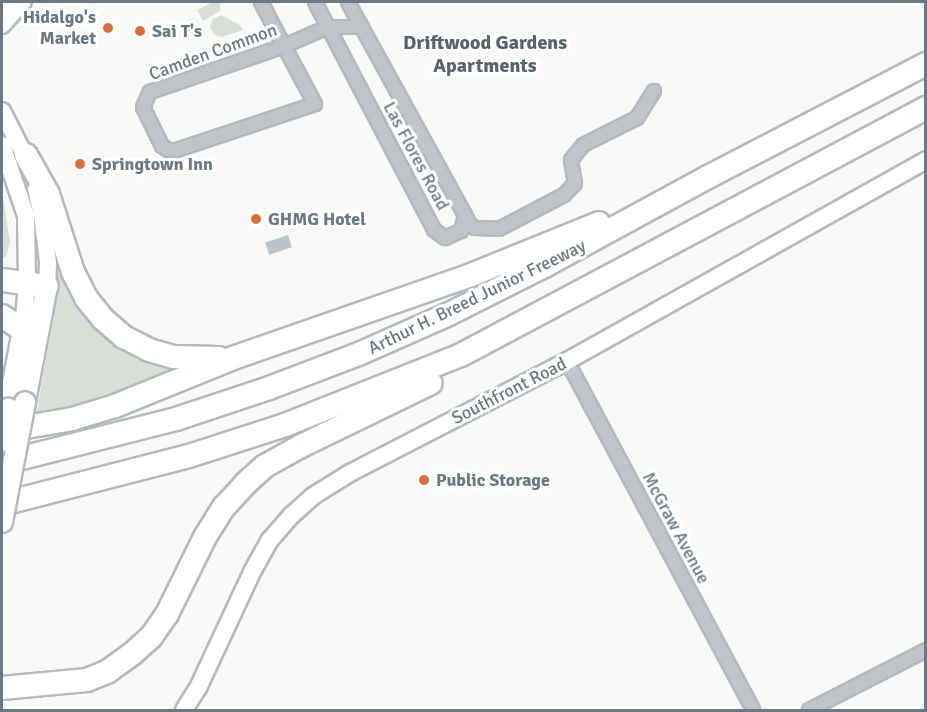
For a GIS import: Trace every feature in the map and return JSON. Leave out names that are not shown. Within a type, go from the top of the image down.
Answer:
[{"type":"highway","name":"Arthur H. Breed Junior Freeway","points":[[2,463],[176,419],[269,388],[360,353],[450,314],[546,266],[708,177],[926,64]]},
{"type":"highway","points":[[2,504],[189,456],[285,425],[374,391],[492,340],[926,108]]},
{"type":"highway","points":[[26,155],[48,194],[73,272],[86,298],[103,319],[124,337],[149,350],[173,357],[232,358]]},
{"type":"highway","points":[[2,431],[62,421],[115,406],[232,358],[471,275],[708,177]]},
{"type":"highway","points":[[2,280],[37,284]]},
{"type":"highway","points":[[2,316],[23,330]]},
{"type":"highway","points":[[2,688],[40,684],[58,685],[87,680],[107,672],[151,638],[167,614],[205,537],[224,507],[266,466],[333,429],[471,364],[492,340]]},
{"type":"highway","points":[[2,672],[40,684]]},
{"type":"main road","points":[[2,441],[16,405],[37,284]]},
{"type":"main road","points":[[2,522],[23,330]]},
{"type":"street","points":[[2,25],[23,2]]},
{"type":"street","points":[[261,2],[284,46]]},
{"type":"street","name":"Las Flores Road","points":[[315,2],[434,230],[445,238],[461,231],[465,215],[348,2]]},
{"type":"street","name":"Camden Common","points":[[284,46],[315,104],[174,151],[162,146],[143,107],[150,92],[284,46],[328,27],[362,27]]},
{"type":"street","points":[[465,215],[470,225],[475,228],[499,229],[564,195],[575,183],[571,159],[583,146],[638,118],[654,91]]},
{"type":"street","points":[[2,111],[26,155],[42,214],[48,262],[37,284],[23,330]]},
{"type":"street","points":[[2,145],[26,216],[37,284]]},
{"type":"street","name":"Southfront Road","points":[[184,711],[198,688],[252,572],[270,540],[291,515],[313,496],[345,476],[567,361],[926,160]]},
{"type":"street","name":"McGraw Avenue","points":[[567,361],[753,711]]},
{"type":"street","points":[[809,711],[926,650]]},
{"type":"shaded area","points":[[213,2],[220,3],[220,11],[203,21],[197,10]]},
{"type":"shaded area","points":[[221,15],[240,25],[243,30],[222,37],[215,35],[210,27],[213,19]]},
{"type":"shaded area","points":[[2,191],[10,242],[6,257],[2,257]]},
{"type":"shaded area","points":[[288,235],[292,247],[269,255],[265,242]]},
{"type":"shaded area","points":[[54,237],[62,271],[74,302],[114,340],[217,361],[35,421],[54,314]]},
{"type":"place","name":"Hidalgo's Market","points":[[108,28]]},
{"type":"place","name":"Sai T's","points":[[140,31]]},
{"type":"place","name":"Springtown Inn","points":[[80,164]]},
{"type":"place","name":"GHMG Hotel","points":[[256,219]]},
{"type":"place","name":"Public Storage","points":[[424,480]]},
{"type":"district","name":"Driftwood Gardens Apartments","points":[[485,54]]}]
